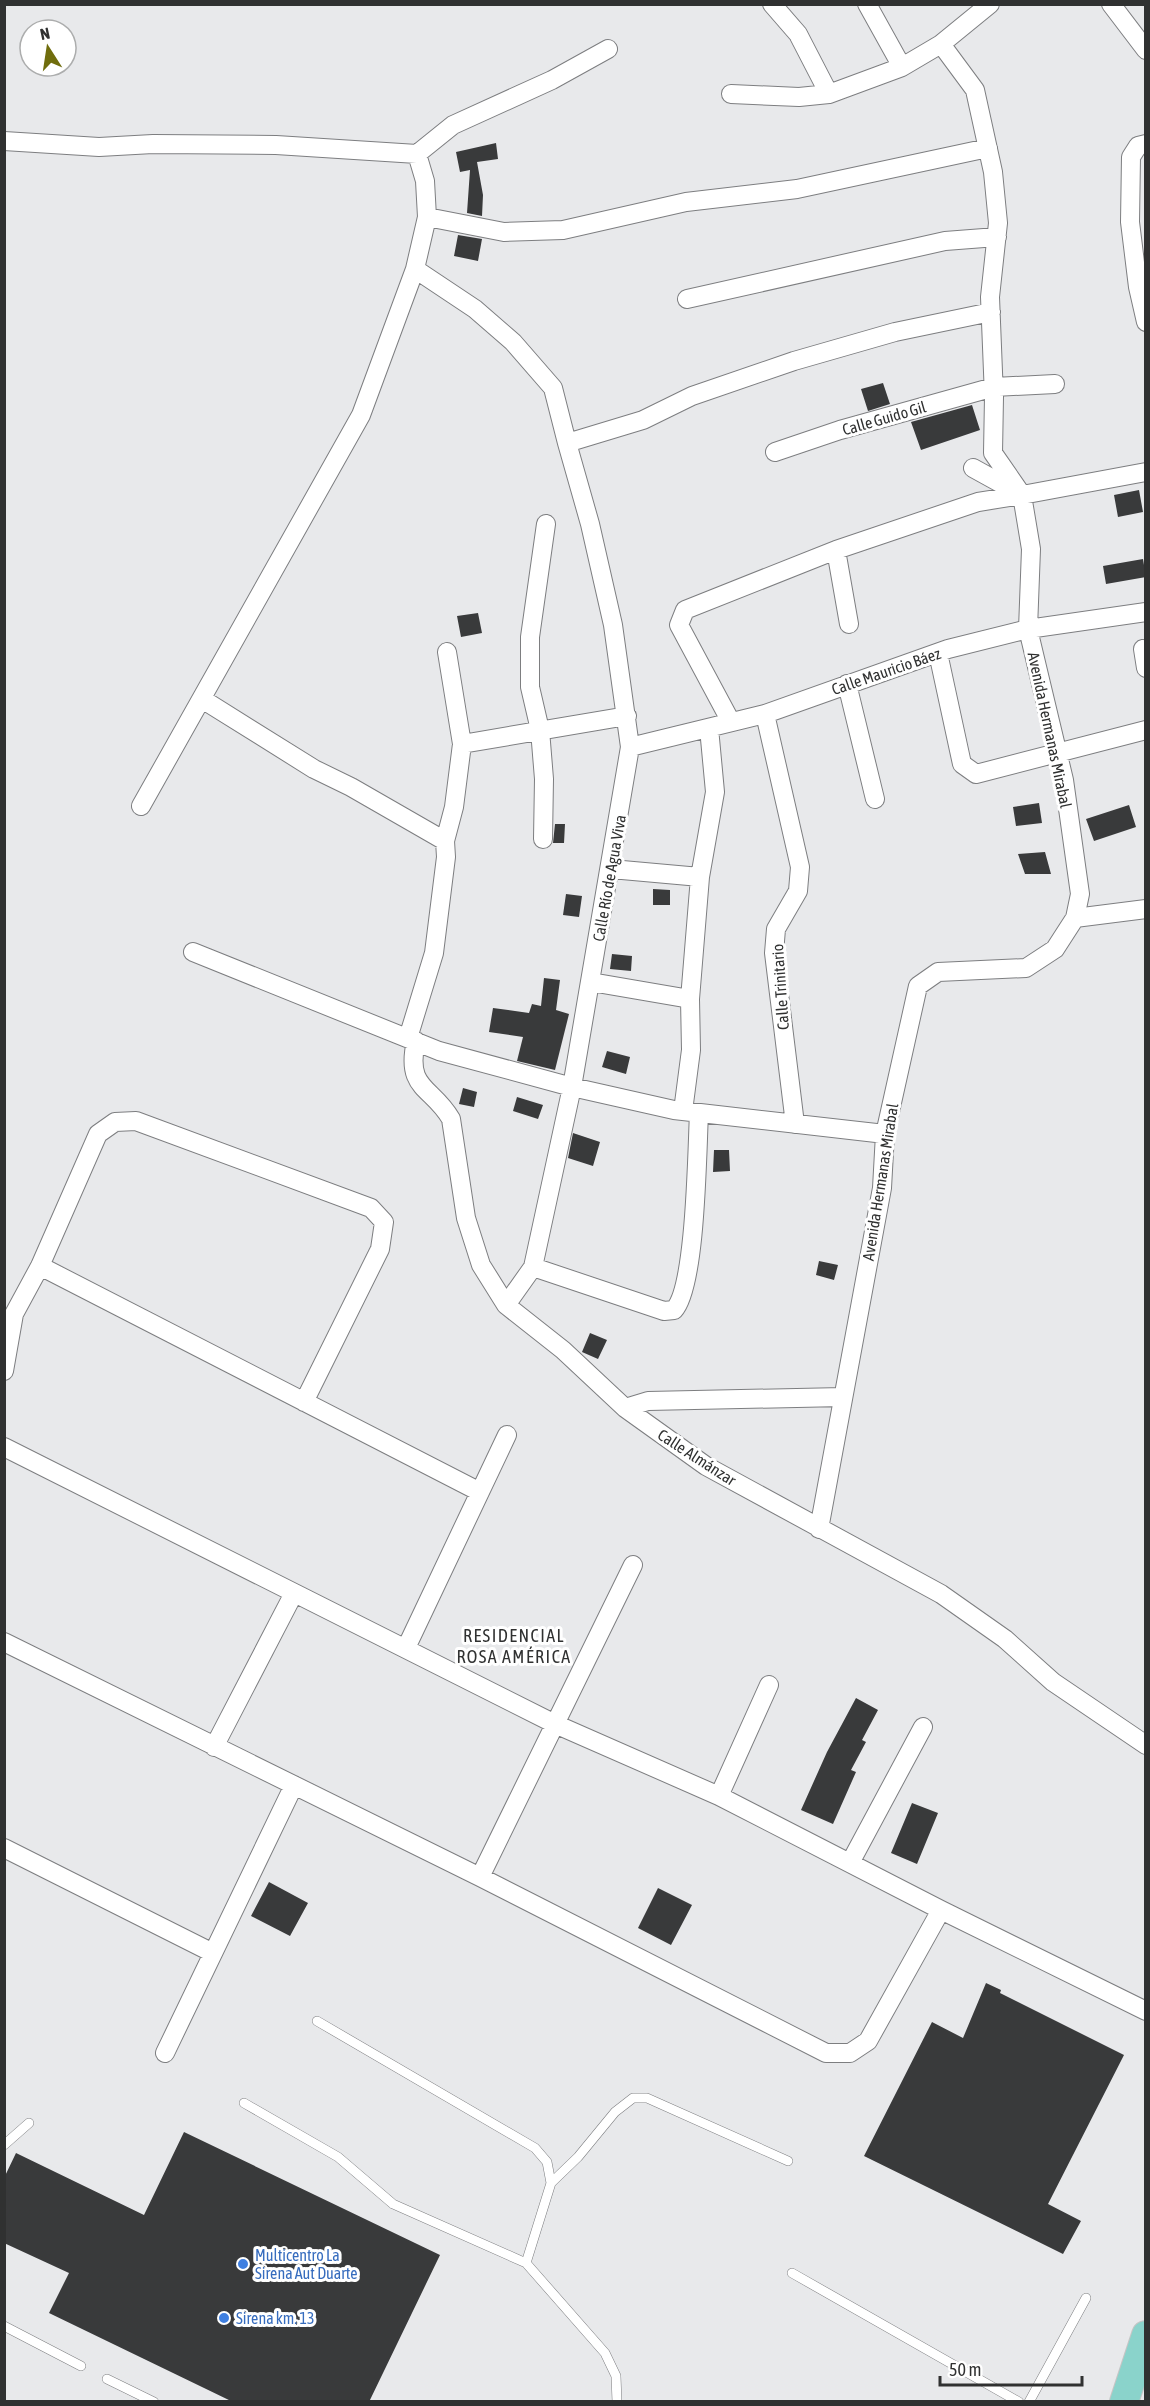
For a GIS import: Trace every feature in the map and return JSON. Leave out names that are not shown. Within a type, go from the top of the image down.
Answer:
[{"type":"main road","points":[[1124,2402],[1146,2335]]},
{"type":"street","points":[[772,4],[798,34],[829,94]]},
{"type":"street","points":[[867,4],[902,67]]},
{"type":"street","points":[[731,94],[799,97],[829,94],[902,67],[941,44],[990,4]]},
{"type":"street","points":[[1111,4],[1146,50]]},
{"type":"street","name":"Avenida Hermanas Mirabal","points":[[819,1529],[882,1188],[885,1134],[918,986],[938,972],[1026,968],[1055,949],[1075,918],[1080,894],[1064,780],[1028,629],[1031,549],[1022,495],[993,453],[994,387],[991,312],[998,223],[987,148],[975,90],[941,44]]},
{"type":"street","points":[[4,141],[99,147],[153,144],[276,145],[417,154],[453,125],[552,80],[608,49]]},
{"type":"street","points":[[1146,144],[1138,146],[1131,156],[1146,321]]},
{"type":"street","points":[[427,217],[504,232],[563,230],[686,202],[797,189],[987,148]]},
{"type":"street","points":[[141,806],[361,415],[415,269],[427,217],[425,181],[417,154]]},
{"type":"street","points":[[687,299],[945,242],[997,237]]},
{"type":"street","name":"Calle Río de Agua Viva","points":[[415,269],[475,309],[513,342],[553,388],[590,524],[613,625],[630,747],[572,1087],[532,1267],[506,1305]]},
{"type":"street","points":[[567,443],[643,420],[692,396],[794,362],[895,332],[991,312]]},
{"type":"street","name":"Calle Guido Gil","points":[[775,453],[840,430],[994,387],[1055,384]]},
{"type":"street","points":[[973,468],[1022,495]]},
{"type":"street","points":[[731,722],[680,625],[685,610],[836,550],[978,502],[1146,472]]},
{"type":"street","points":[[543,839],[544,779],[540,730],[530,687],[530,637],[546,524]]},
{"type":"street","points":[[836,550],[849,624]]},
{"type":"street","name":"Calle Mauricio Báez","points":[[630,747],[765,714],[938,653],[1028,629],[1146,612]]},
{"type":"street","points":[[1143,649],[1146,668]]},
{"type":"street","name":"Calle Almánzar","points":[[447,652],[462,744],[454,807],[445,841],[446,857],[434,953],[412,1040],[414,1074],[423,1089],[446,1109],[451,1119],[465,1218],[481,1265],[506,1305],[563,1350],[625,1408],[706,1466],[941,1594],[1005,1640],[1053,1682],[1146,1745]]},
{"type":"street","points":[[938,653],[962,764],[976,774],[1146,730]]},
{"type":"street","points":[[847,684],[875,799]]},
{"type":"street","points":[[202,699],[314,769],[351,787],[445,841]]},
{"type":"street","name":"Calle Trinitario","points":[[765,714],[800,867],[798,891],[777,928],[774,953],[795,1124]]},
{"type":"street","points":[[462,744],[627,716]]},
{"type":"street","points":[[532,1267],[664,1311],[674,1310],[684,1296],[694,1217],[690,999],[700,877],[715,792],[709,728]]},
{"type":"street","points":[[611,869],[700,877]]},
{"type":"street","points":[[1075,918],[1146,909]]},
{"type":"street","points":[[193,952],[439,1051],[572,1087],[691,1112],[885,1134]]},
{"type":"street","points":[[591,982],[690,999]]},
{"type":"street","points":[[4,1371],[14,1314],[40,1266],[98,1134],[115,1122],[136,1121],[371,1208],[384,1222],[380,1249],[304,1402]]},
{"type":"street","points":[[40,1266],[480,1492]]},
{"type":"street","points":[[625,1408],[648,1401],[843,1397]]},
{"type":"street","points":[[406,1648],[507,1435]]},
{"type":"street","points":[[4,1447],[555,1724],[719,1796],[941,1910],[1146,2011]]},
{"type":"street","points":[[480,1877],[633,1565]]},
{"type":"street","points":[[214,1747],[294,1593]]},
{"type":"street","points":[[4,1642],[480,1877],[826,2053],[838,2055],[850,2053],[868,2042],[941,1910]]},
{"type":"street","points":[[719,1796],[769,1685]]},
{"type":"street","points":[[850,1863],[923,1727]]},
{"type":"street","points":[[165,2053],[294,1785]]},
{"type":"street","points":[[4,1848],[213,1953]]},
{"type":"lane","points":[[317,2021],[535,2148],[547,2162],[551,2183],[526,2263]]},
{"type":"lane","points":[[551,2183],[578,2157],[615,2112],[633,2098],[647,2098],[788,2161]]},
{"type":"lane","points":[[244,2103],[338,2157],[393,2204],[526,2263],[605,2353],[616,2376],[617,2402]]},
{"type":"lane","points":[[4,2145],[29,2123]]},
{"type":"lane","points":[[792,2273],[1018,2402]]},
{"type":"lane","points":[[1029,2402],[1086,2298]]},
{"type":"lane","points":[[4,2326],[81,2366]]},
{"type":"lane","points":[[107,2379],[142,2399],[154,2402]]},
{"type":"building","points":[[496,143],[498,159],[477,162],[483,195],[482,216],[467,213],[470,170],[460,172],[456,152]]},
{"type":"building","points":[[458,235],[482,239],[478,261],[454,256]]},
{"type":"building","points":[[883,383],[890,404],[868,411],[861,389]]},
{"type":"building","points":[[972,405],[980,430],[921,450],[911,422]]},
{"type":"building","points":[[1139,490],[1143,512],[1118,517],[1114,495]]},
{"type":"building","points":[[1143,559],[1146,577],[1106,584],[1103,566]]},
{"type":"building","points":[[478,613],[482,633],[461,637],[457,616]]},
{"type":"building","points":[[1039,803],[1042,823],[1016,826],[1013,807]]},
{"type":"building","points":[[1129,805],[1136,827],[1094,841],[1086,819]]},
{"type":"building","points":[[555,824],[565,824],[564,843],[553,843]]},
{"type":"building","points":[[1045,852],[1051,874],[1025,874],[1018,854]]},
{"type":"building","points":[[653,889],[670,890],[670,905],[653,905]]},
{"type":"building","points":[[566,894],[582,896],[579,917],[563,915]]},
{"type":"building","points":[[612,954],[632,956],[631,971],[610,969]]},
{"type":"building","points":[[544,978],[560,980],[556,1010],[569,1014],[555,1070],[517,1061],[523,1037],[489,1032],[493,1008],[529,1013],[532,1004],[541,1006]]},
{"type":"building","points":[[607,1051],[630,1057],[626,1074],[602,1067]]},
{"type":"building","points":[[463,1088],[477,1092],[474,1107],[459,1104]]},
{"type":"building","points":[[517,1097],[543,1105],[538,1119],[513,1111]]},
{"type":"building","points":[[573,1133],[600,1142],[593,1166],[568,1158]]},
{"type":"building","points":[[714,1150],[729,1150],[730,1171],[713,1172]]},
{"type":"building","points":[[819,1261],[838,1265],[834,1280],[816,1275]]},
{"type":"building","points":[[590,1333],[607,1340],[598,1359],[582,1352]]},
{"type":"building","points":[[856,1698],[878,1710],[862,1740],[866,1742],[851,1770],[856,1772],[833,1824],[801,1810],[827,1752]]},
{"type":"building","points":[[912,1803],[938,1813],[917,1864],[891,1853]]},
{"type":"building","points":[[269,1882],[308,1903],[290,1936],[251,1916]]},
{"type":"building","points":[[658,1888],[692,1905],[671,1945],[638,1928]]},
{"type":"building","points":[[986,1983],[1001,1990],[1000,1993],[1124,2055],[1048,2204],[1081,2221],[1063,2254],[864,2156],[932,2022],[963,2038]]},
{"type":"building","name":"Multicentro La Sirena Aut Duarte","points":[[184,2132],[440,2255],[369,2402],[233,2402],[49,2313],[69,2273],[4,2243],[4,2178],[16,2153],[144,2215]]},
{"type":"place","name":"Multicentro La Sirena Aut Duarte","points":[[243,2264]]},
{"type":"place","name":"Sirena km. 13","points":[[224,2318]]},
{"type":"district","name":"RESIDENCIAL ROSA AMÉRICA","points":[[514,1645]]}]
